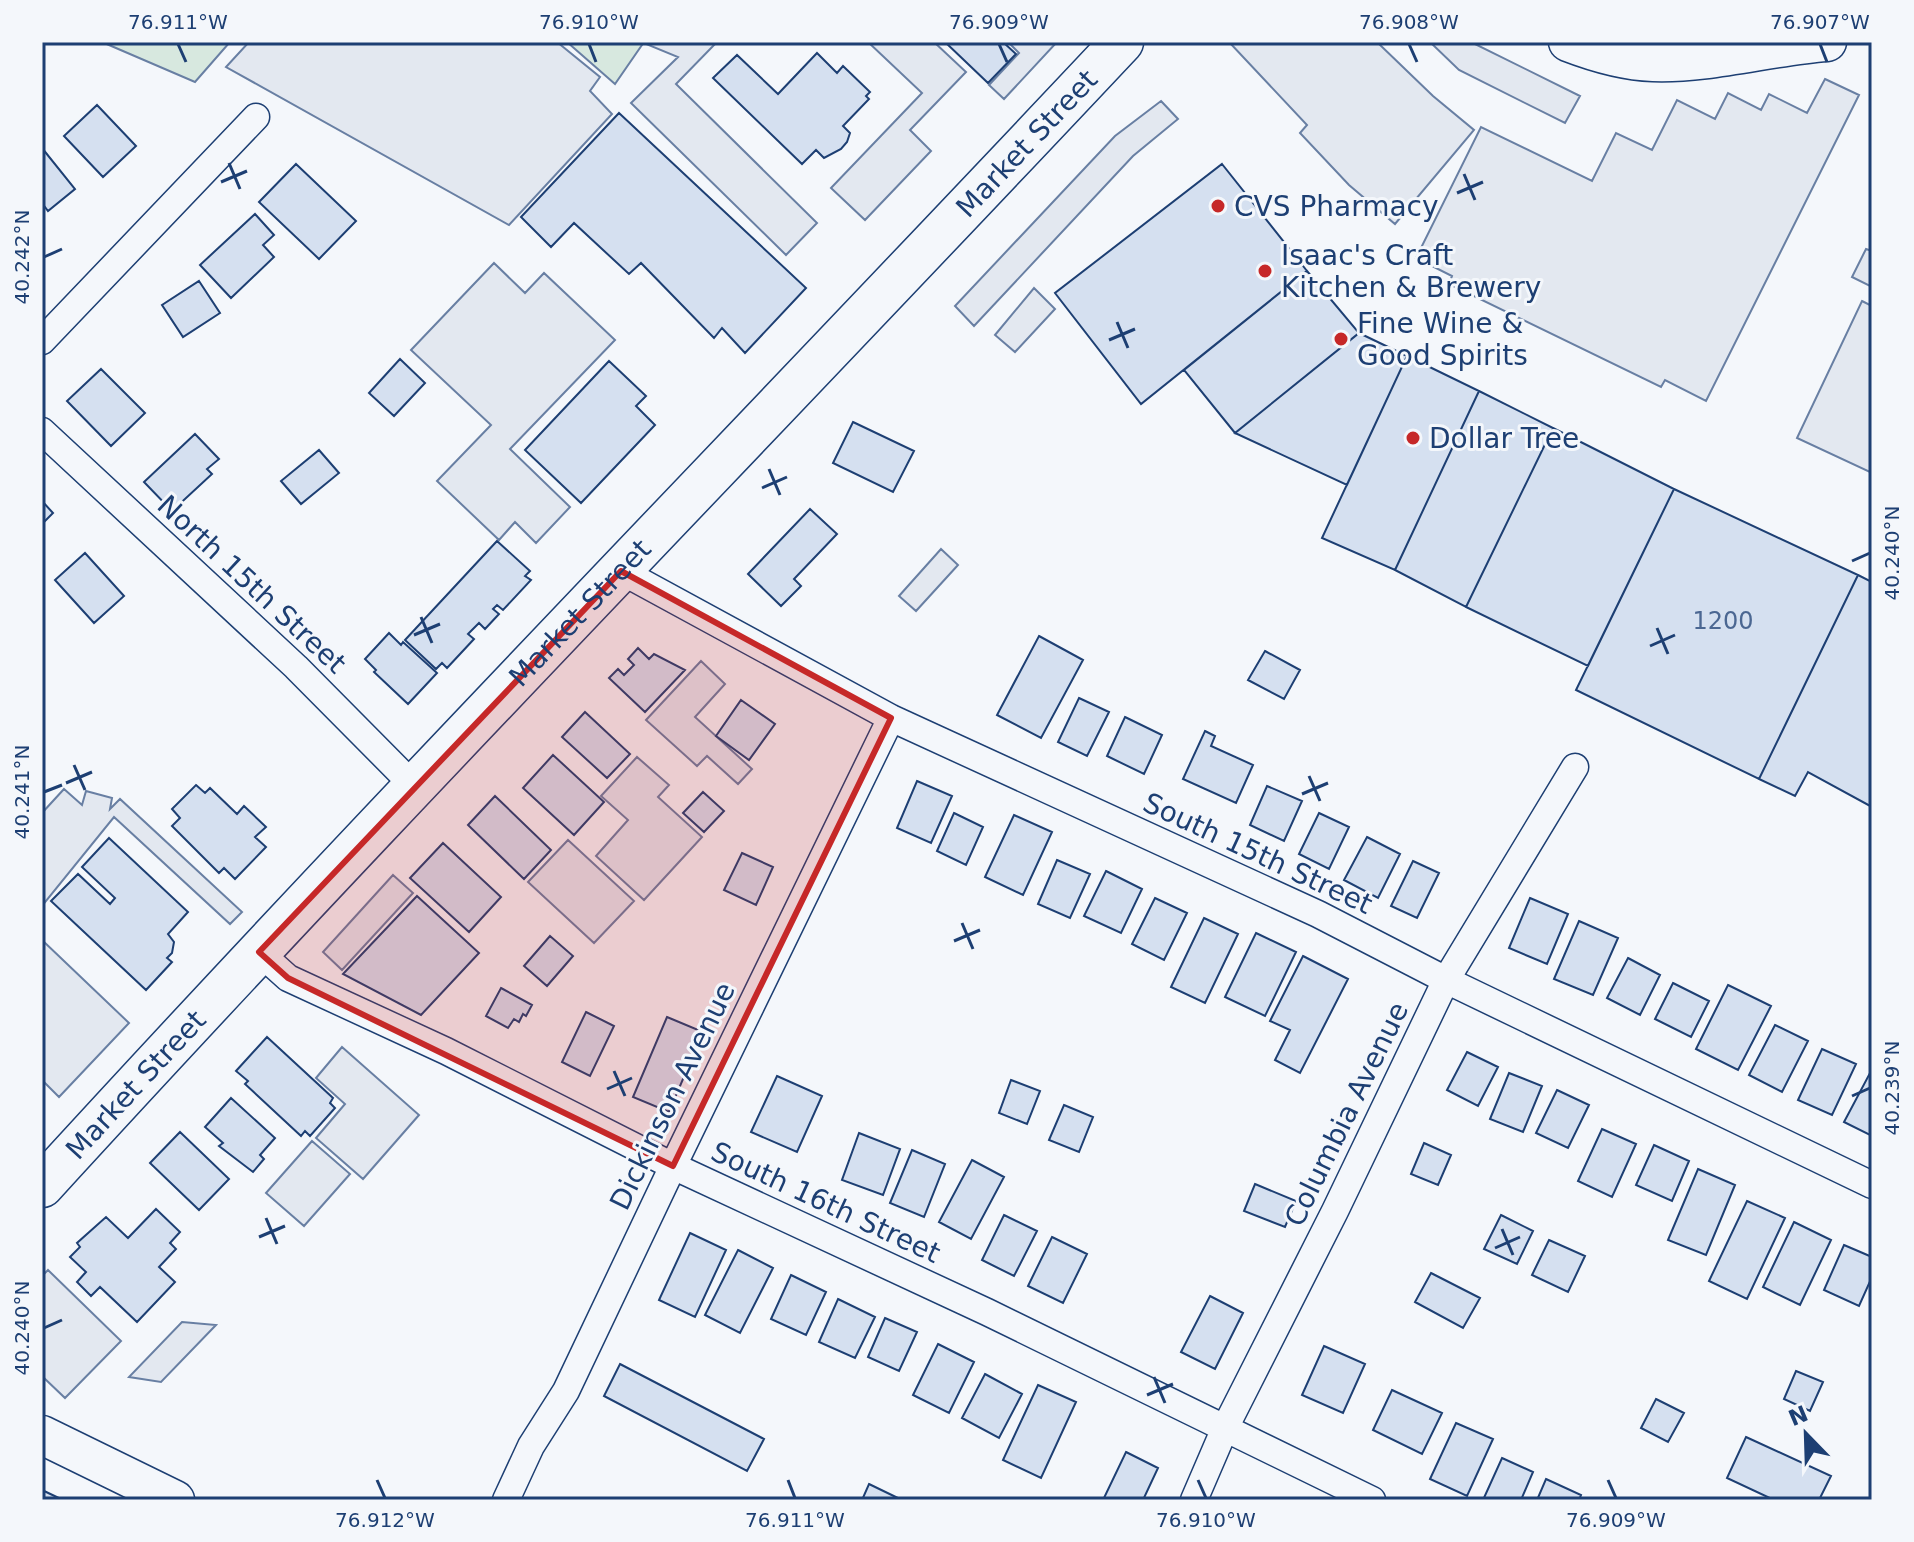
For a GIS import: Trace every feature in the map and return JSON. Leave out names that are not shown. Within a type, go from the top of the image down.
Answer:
[{"type":"main road","name":"Market Street","points":[[42,1186],[259,952],[1122,42]]},
{"type":"main road","points":[[1568,42],[1621,58],[1654,62],[1827,42]]},
{"type":"main road","points":[[42,1435],[175,1500]]},
{"type":"street","points":[[42,341],[256,117]]},
{"type":"street","name":"North 15th Street","points":[[42,431],[296,667],[415,787]]},
{"type":"street","name":"South 15th Street","points":[[621,571],[891,718],[1318,914],[1446,980],[1872,1185]]},
{"type":"street","name":"Dickinson Avenue","points":[[506,1500],[531,1446],[566,1391],[891,718]]},
{"type":"street","name":"Columbia Avenue","points":[[1194,1500],[1225,1428],[1335,1211],[1446,980],[1575,767]]},
{"type":"street","name":"South 16th Street","points":[[259,952],[288,978],[460,1057],[673,1166],[987,1312],[1372,1500]]},
{"type":"highlighted area","points":[[621,571],[891,718],[673,1166],[288,978],[259,952]]},
{"type":"shaded area","points":[[102,42],[230,42],[195,82]]},
{"type":"shaded area","points":[[249,42],[557,42],[600,77],[590,91],[612,114],[509,225],[226,67]]},
{"type":"shaded area","points":[[567,42],[644,42],[615,84]]},
{"type":"shaded area","points":[[717,42],[676,84],[817,223],[786,255],[631,103],[678,57],[646,44]]},
{"type":"shaded area","points":[[868,42],[934,42],[966,72],[910,130],[931,151],[865,220],[831,188],[922,93]]},
{"type":"shaded area","points":[[1008,42],[1057,42],[1004,99],[989,85],[1019,53]]},
{"type":"shaded area","points":[[1229,42],[1377,42],[1474,130],[1395,224],[1349,185],[1300,133],[1307,125]]},
{"type":"shaded area","points":[[1430,42],[1471,42],[1580,96],[1565,123],[1459,70]]},
{"type":"shaded area","points":[[1825,79],[1859,95],[1706,401],[1665,380],[1661,387],[1449,284],[1452,276],[1416,258],[1481,127],[1592,181],[1616,133],[1652,150],[1677,100],[1715,119],[1728,93],[1761,110],[1769,94],[1807,113]]},
{"type":"shaded area","points":[[1161,101],[1178,119],[1133,156],[974,326],[955,306],[1115,136]]},
{"type":"shaded area","points":[[1866,249],[1872,251],[1872,287],[1852,277]]},
{"type":"shaded area","points":[[494,263],[525,293],[544,273],[615,340],[510,449],[570,507],[536,543],[515,522],[499,540],[437,481],[491,425],[411,350]]},
{"type":"shaded area","points":[[1034,288],[1055,309],[1015,352],[995,335]]},
{"type":"shaded area","points":[[1862,301],[1872,306],[1872,473],[1797,438]]},
{"type":"shaded area","points":[[941,549],[958,565],[916,611],[899,596]]},
{"type":"shaded area","points":[[701,661],[725,684],[695,717],[752,769],[738,784],[707,756],[697,766],[646,720]]},
{"type":"shaded area","points":[[637,757],[669,785],[658,797],[702,837],[644,900],[596,856],[628,820],[601,796]]},
{"type":"shaded area","points":[[64,789],[82,805],[86,791],[112,798],[110,809],[120,799],[242,912],[230,924],[114,817],[42,906],[42,813]]},
{"type":"shaded area","points":[[568,840],[634,901],[594,943],[528,882]]},
{"type":"shaded area","points":[[393,875],[413,893],[342,970],[323,952]]},
{"type":"shaded area","points":[[42,940],[129,1023],[59,1097],[42,1080]]},
{"type":"shaded area","points":[[342,1047],[419,1115],[363,1179],[316,1138],[345,1104],[316,1078]]},
{"type":"shaded area","points":[[312,1141],[350,1174],[304,1226],[266,1193]]},
{"type":"shaded area","points":[[48,1270],[121,1341],[65,1398],[42,1376],[42,1276]]},
{"type":"shaded area","points":[[182,1322],[216,1325],[161,1382],[129,1377]]},
{"type":"building","points":[[945,42],[1003,42],[1016,54],[988,83]]},
{"type":"building","points":[[817,53],[837,73],[843,66],[870,92],[866,96],[869,99],[843,126],[850,133],[841,149],[824,158],[816,150],[802,164],[713,78],[737,55],[778,94]]},
{"type":"building","points":[[97,105],[136,146],[103,177],[64,136]]},
{"type":"building","points":[[619,113],[806,288],[745,353],[722,328],[714,338],[641,263],[629,274],[574,223],[551,247],[521,217]]},
{"type":"building","points":[[42,148],[75,189],[48,211],[42,203]]},
{"type":"building","points":[[296,164],[356,221],[319,259],[259,202]]},
{"type":"building","points":[[1222,164],[1307,271],[1141,404],[1055,293]]},
{"type":"building","points":[[255,214],[274,235],[263,245],[274,257],[231,298],[200,265]]},
{"type":"building","points":[[1307,271],[1359,333],[1235,433],[1184,370]]},
{"type":"building","points":[[199,281],[220,313],[183,337],[162,305]]},
{"type":"building","points":[[1359,333],[1407,356],[1347,485],[1235,433]]},
{"type":"building","name":"Dollar Tree","points":[[1407,356],[1479,391],[1395,570],[1322,538]]},
{"type":"building","points":[[400,359],[425,383],[394,416],[369,393]]},
{"type":"building","points":[[609,361],[646,396],[636,406],[655,425],[581,503],[525,450]]},
{"type":"building","points":[[101,369],[145,413],[111,446],[67,401]]},
{"type":"building","points":[[1479,391],[1553,428],[1466,607],[1395,570]]},
{"type":"building","points":[[853,422],[914,451],[893,492],[833,463]]},
{"type":"building","points":[[1553,428],[1674,489],[1588,666],[1466,607]]},
{"type":"building","points":[[195,434],[219,459],[207,469],[212,474],[172,511],[144,482]]},
{"type":"building","points":[[319,450],[339,473],[301,504],[281,481]]},
{"type":"building","points":[[1674,489],[1858,575],[1759,779],[1576,690]]},
{"type":"building","points":[[42,501],[53,513],[42,524]]},
{"type":"building","points":[[810,509],[837,534],[794,579],[801,586],[781,606],[748,574]]},
{"type":"building","points":[[497,541],[530,571],[525,576],[531,580],[503,610],[497,605],[493,609],[499,614],[485,629],[479,623],[468,634],[474,639],[447,668],[442,663],[436,669],[405,640]]},
{"type":"building","points":[[85,553],[124,596],[94,623],[55,580]]},
{"type":"building","points":[[1858,575],[1872,582],[1872,807],[1808,772],[1795,796],[1759,779]]},
{"type":"building","points":[[389,633],[437,673],[408,704],[374,672],[376,670],[365,659]]},
{"type":"building","points":[[1039,636],[1083,660],[1041,738],[997,715]]},
{"type":"building","points":[[638,648],[649,659],[654,654],[685,670],[645,712],[609,678],[618,669],[624,675],[634,665],[628,659]]},
{"type":"building","points":[[1265,651],[1300,670],[1284,699],[1248,680]]},
{"type":"building","points":[[1079,698],[1109,712],[1087,756],[1058,742]]},
{"type":"building","points":[[741,700],[775,724],[749,760],[716,736]]},
{"type":"building","points":[[585,712],[630,754],[607,778],[562,737]]},
{"type":"building","points":[[1125,717],[1162,735],[1144,774],[1107,756]]},
{"type":"building","points":[[1205,731],[1215,736],[1211,746],[1253,765],[1236,803],[1183,779]]},
{"type":"building","points":[[553,755],[604,802],[574,835],[523,788]]},
{"type":"building","points":[[917,781],[952,796],[931,843],[897,828]]},
{"type":"building","points":[[196,785],[205,793],[210,788],[237,814],[244,806],[266,827],[255,837],[266,847],[235,879],[224,868],[219,873],[172,826],[180,818],[172,809]]},
{"type":"building","points":[[1267,786],[1302,801],[1284,841],[1250,825]]},
{"type":"building","points":[[703,792],[724,811],[704,832],[683,813]]},
{"type":"building","points":[[495,796],[551,850],[524,879],[468,825]]},
{"type":"building","points":[[954,813],[983,827],[966,865],[937,851]]},
{"type":"building","points":[[1319,813],[1349,827],[1329,869],[1299,854]]},
{"type":"building","points":[[1014,815],[1052,832],[1023,895],[985,877]]},
{"type":"building","points":[[1367,837],[1400,854],[1378,898],[1344,880]]},
{"type":"building","points":[[109,838],[188,912],[168,934],[174,942],[172,953],[167,958],[172,962],[146,990],[51,901],[78,874],[110,904],[115,898],[82,867]]},
{"type":"building","points":[[443,843],[501,897],[469,932],[410,878]]},
{"type":"building","points":[[742,853],[773,867],[756,905],[724,890]]},
{"type":"building","points":[[1057,860],[1090,874],[1070,918],[1038,904]]},
{"type":"building","points":[[1413,861],[1439,873],[1417,918],[1391,906]]},
{"type":"building","points":[[1106,871],[1142,889],[1121,933],[1084,916]]},
{"type":"building","points":[[417,896],[479,953],[421,1015],[343,974]]},
{"type":"building","points":[[1155,898],[1187,913],[1164,960],[1132,944]]},
{"type":"building","points":[[1530,898],[1568,914],[1547,964],[1509,948]]},
{"type":"building","points":[[1204,918],[1238,934],[1205,1003],[1171,987]]},
{"type":"building","points":[[1579,921],[1618,938],[1593,995],[1554,979]]},
{"type":"building","points":[[1256,933],[1296,952],[1265,1016],[1225,997]]},
{"type":"building","points":[[550,936],[573,956],[547,986],[524,966]]},
{"type":"building","points":[[1303,956],[1348,979],[1300,1073],[1275,1060],[1290,1030],[1270,1021]]},
{"type":"building","points":[[1628,958],[1660,975],[1640,1015],[1607,998]]},
{"type":"building","points":[[1673,983],[1709,1001],[1691,1037],[1655,1019]]},
{"type":"building","points":[[1728,985],[1771,1006],[1738,1070],[1696,1049]]},
{"type":"building","points":[[501,988],[532,1005],[526,1016],[523,1014],[519,1022],[514,1019],[508,1028],[486,1016]]},
{"type":"building","points":[[586,1012],[614,1026],[590,1076],[562,1062]]},
{"type":"building","points":[[667,1017],[703,1032],[669,1112],[633,1097]]},
{"type":"building","points":[[1775,1025],[1808,1041],[1782,1092],[1749,1075]]},
{"type":"building","points":[[267,1037],[333,1098],[330,1103],[335,1108],[310,1136],[305,1131],[301,1136],[245,1084],[248,1081],[236,1071]]},
{"type":"building","points":[[1822,1049],[1856,1064],[1832,1115],[1798,1100]]},
{"type":"building","points":[[1467,1052],[1498,1067],[1478,1106],[1447,1090]]},
{"type":"building","points":[[1509,1073],[1542,1086],[1523,1132],[1490,1119]]},
{"type":"building","points":[[1872,1074],[1872,1136],[1844,1122]]},
{"type":"building","points":[[777,1076],[822,1096],[797,1152],[751,1132]]},
{"type":"building","points":[[1011,1080],[1040,1091],[1027,1124],[999,1113]]},
{"type":"building","points":[[1557,1090],[1589,1105],[1568,1148],[1536,1133]]},
{"type":"building","points":[[231,1098],[275,1138],[260,1155],[264,1159],[253,1172],[219,1146],[223,1143],[205,1127]]},
{"type":"building","points":[[1064,1105],[1093,1117],[1079,1152],[1049,1140]]},
{"type":"building","points":[[1602,1129],[1636,1144],[1612,1197],[1578,1181]]},
{"type":"building","points":[[180,1132],[229,1179],[199,1210],[150,1163]]},
{"type":"building","points":[[859,1133],[900,1149],[883,1195],[842,1180]]},
{"type":"building","points":[[1424,1143],[1451,1155],[1438,1185],[1411,1174]]},
{"type":"building","points":[[1654,1145],[1689,1161],[1672,1201],[1636,1185]]},
{"type":"building","points":[[912,1150],[945,1164],[924,1217],[890,1203]]},
{"type":"building","points":[[972,1160],[1004,1177],[971,1239],[939,1222]]},
{"type":"building","points":[[1698,1169],[1735,1185],[1706,1255],[1668,1240]]},
{"type":"building","points":[[1255,1184],[1296,1201],[1285,1227],[1244,1211]]},
{"type":"building","points":[[1747,1201],[1785,1218],[1747,1299],[1709,1281]]},
{"type":"building","points":[[156,1209],[180,1232],[170,1243],[176,1249],[159,1267],[175,1282],[137,1322],[100,1287],[91,1296],[77,1282],[86,1272],[70,1257],[80,1247],[77,1243],[106,1217],[128,1238]]},
{"type":"building","points":[[1004,1215],[1037,1231],[1014,1276],[982,1260]]},
{"type":"building","points":[[1501,1215],[1533,1231],[1517,1264],[1484,1249]]},
{"type":"building","points":[[1794,1222],[1831,1240],[1800,1305],[1763,1287]]},
{"type":"building","points":[[690,1233],[726,1250],[695,1317],[659,1300]]},
{"type":"building","points":[[1052,1237],[1087,1254],[1063,1303],[1028,1286]]},
{"type":"building","points":[[1549,1240],[1585,1256],[1568,1292],[1532,1275]]},
{"type":"building","points":[[1844,1245],[1872,1257],[1872,1277],[1859,1306],[1824,1290]]},
{"type":"building","points":[[738,1250],[773,1268],[740,1333],[705,1315]]},
{"type":"building","points":[[1431,1273],[1480,1298],[1463,1328],[1415,1302]]},
{"type":"building","points":[[791,1275],[826,1292],[806,1335],[771,1319]]},
{"type":"building","points":[[1210,1296],[1243,1313],[1215,1369],[1181,1352]]},
{"type":"building","points":[[838,1299],[875,1317],[855,1358],[819,1342]]},
{"type":"building","points":[[885,1318],[917,1332],[899,1371],[868,1357]]},
{"type":"building","points":[[938,1344],[974,1362],[949,1413],[913,1395]]},
{"type":"building","points":[[1324,1346],[1365,1364],[1343,1413],[1302,1395]]},
{"type":"building","points":[[620,1364],[764,1439],[747,1471],[604,1396]]},
{"type":"building","points":[[1796,1371],[1823,1382],[1810,1411],[1784,1399]]},
{"type":"building","points":[[985,1374],[1022,1394],[999,1438],[962,1418]]},
{"type":"building","points":[[1038,1385],[1076,1402],[1041,1478],[1003,1460]]},
{"type":"building","points":[[1392,1390],[1442,1413],[1422,1454],[1373,1430]]},
{"type":"building","points":[[1656,1399],[1684,1413],[1668,1442],[1641,1428]]},
{"type":"building","points":[[1456,1423],[1493,1439],[1467,1496],[1430,1479]]},
{"type":"building","points":[[1746,1437],[1831,1476],[1819,1500],[1774,1500],[1727,1478]]},
{"type":"building","points":[[1126,1452],[1158,1468],[1143,1500],[1103,1500]]},
{"type":"building","points":[[1502,1458],[1533,1472],[1521,1500],[1483,1500]]},
{"type":"building","points":[[1546,1479],[1581,1495],[1579,1500],[1537,1500]]},
{"type":"building","points":[[869,1484],[902,1500],[862,1500]]},
{"type":"building","points":[[42,1490],[63,1500],[42,1500]]},
{"type":"place","name":"CVS Pharmacy","points":[[1218,206]]},
{"type":"place","name":"Isaac's Craft Kitchen & Brewery","points":[[1265,271]]},
{"type":"place","name":"Fine Wine & Good Spirits","points":[[1341,339]]},
{"type":"place","name":"Dollar Tree","points":[[1413,438]]}]
